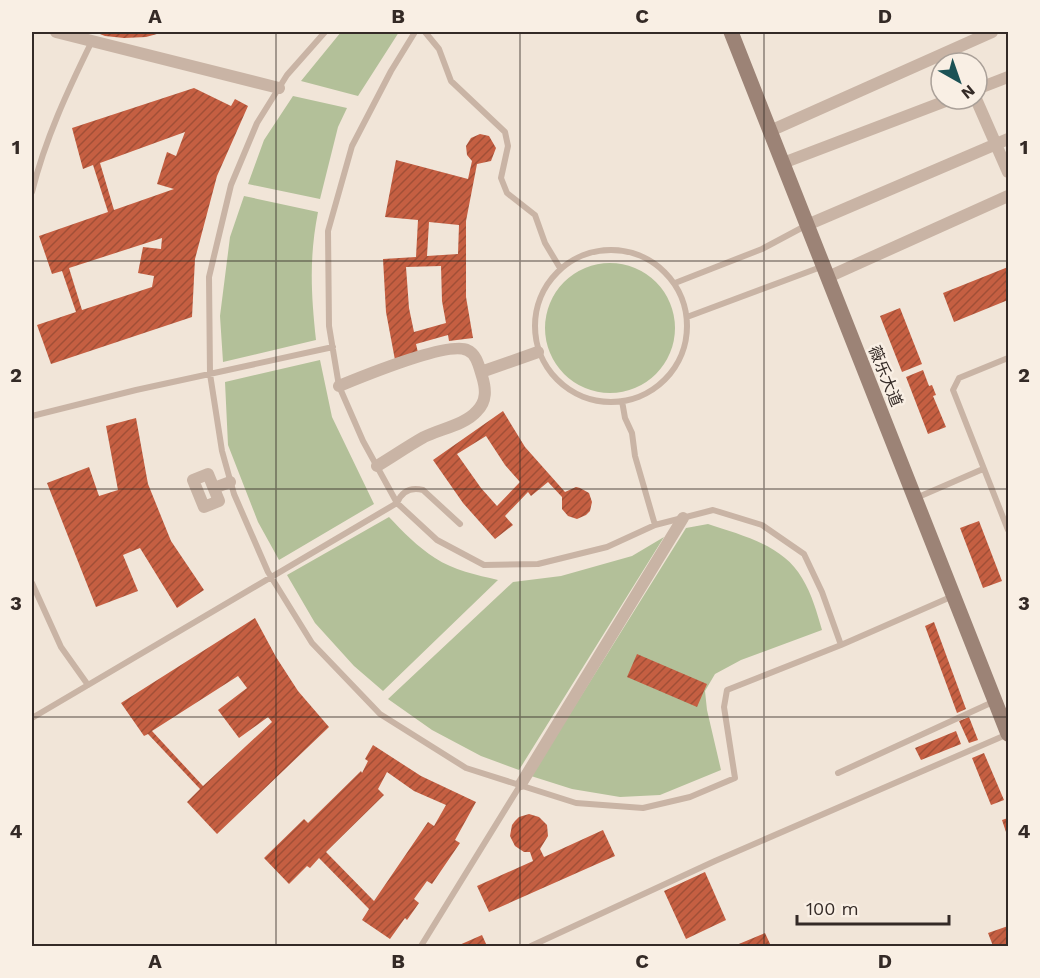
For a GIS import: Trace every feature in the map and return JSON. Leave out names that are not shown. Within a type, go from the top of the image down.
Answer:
[{"type":"main road","name":"薇乐大道","points":[[731,32],[1008,734]]},
{"type":"street","points":[[56,32],[279,88]]},
{"type":"street","points":[[770,131],[992,32]]},
{"type":"street","points":[[989,84],[1008,77]]},
{"type":"street","points":[[783,163],[929,107]]},
{"type":"street","points":[[981,111],[1008,172]]},
{"type":"street","points":[[807,225],[1008,139]]},
{"type":"street","points":[[826,272],[1008,196]]},
{"type":"street","points":[[339,386],[395,364],[453,348],[472,353],[476,358],[485,387],[485,396],[477,412],[470,418],[424,437],[377,466]]},
{"type":"street","points":[[481,372],[538,352]]},
{"type":"street","points":[[186,499],[199,494],[204,507],[219,501],[214,488],[230,482]]},
{"type":"street","points":[[520,784],[683,518]]},
{"type":"lane","points":[[325,32],[287,75],[257,123],[231,185],[209,277],[210,374],[222,451],[230,482],[271,576],[312,643],[380,714],[466,768],[576,802],[643,808],[690,797],[735,778],[724,707],[727,690],[841,645],[954,596]]},
{"type":"lane","points":[[415,32],[352,146],[328,231],[329,326],[339,386],[363,441],[397,503],[437,540],[484,565],[538,564],[607,547],[655,525],[713,510],[762,525],[804,555],[822,592],[841,645]]},
{"type":"lane","points":[[425,32],[439,49],[451,81],[505,132],[508,146],[501,178],[507,193],[535,215],[545,243],[560,268]]},
{"type":"lane","points":[[32,192],[36,172],[59,109],[93,41]]},
{"type":"lane","points":[[675,283],[762,249],[807,225]]},
{"type":"lane","points":[[621,250],[642,255],[652,261],[675,283],[684,303],[687,317],[684,346],[680,358],[669,375],[653,389],[633,399],[601,401],[580,396],[553,376],[538,352],[534,327],[537,305],[546,285],[560,268],[578,256],[589,252],[621,250]]},
{"type":"lane","points":[[687,317],[826,272]]},
{"type":"lane","points":[[32,416],[333,346]]},
{"type":"lane","points":[[1008,358],[963,376],[954,385],[953,390],[1008,530]]},
{"type":"lane","points":[[622,401],[655,525]]},
{"type":"lane","points":[[916,499],[983,470]]},
{"type":"lane","points":[[32,718],[397,503],[404,492],[410,489],[423,490],[460,524]]},
{"type":"lane","points":[[32,583],[61,647],[87,685]]},
{"type":"lane","points":[[838,773],[996,701]]},
{"type":"lane","points":[[531,946],[715,861],[1008,734]]},
{"type":"lane","points":[[421,946],[520,784]]},
{"type":"green space","points":[[341,32],[399,32],[358,96],[301,81]]},
{"type":"green space","points":[[293,96],[347,108],[338,127],[320,199],[248,184],[264,140]]},
{"type":"green space","points":[[244,196],[318,212],[313,245],[312,276],[316,340],[223,362],[220,316],[230,237]]},
{"type":"green space","points":[[610,263],[635,268],[656,282],[670,303],[675,328],[670,353],[656,374],[635,388],[610,393],[585,388],[564,374],[550,353],[545,328],[550,303],[564,282],[585,268]]},
{"type":"green space","points":[[320,360],[332,417],[374,504],[279,560],[258,522],[228,445],[225,382]]},
{"type":"green space","points":[[389,517],[405,534],[442,562],[465,572],[498,580],[383,691],[354,666],[315,623],[287,575]]},
{"type":"green space","points":[[708,524],[760,543],[784,557],[806,584],[822,630],[741,660],[715,674],[705,691],[707,710],[721,770],[660,795],[620,797],[572,789],[531,776],[686,528]]},
{"type":"green space","points":[[664,537],[519,770],[481,756],[432,730],[388,699],[513,582],[561,576],[632,556]]},
{"type":"building","points":[[95,32],[164,32],[146,37],[124,38],[105,36]]},
{"type":"building","points":[[194,88],[231,106],[235,99],[248,106],[217,176],[195,259],[192,317],[51,364],[37,325],[76,312],[62,271],[52,274],[39,236],[108,212],[93,165],[83,169],[72,128]],"holes":[[[185,132],[176,156],[167,152],[157,184],[174,189],[114,210],[100,163]],[[162,238],[161,249],[143,247],[138,273],[154,276],[152,287],[82,310],[69,268]]]},
{"type":"building","points":[[480,134],[489,136],[496,148],[491,161],[477,164],[466,221],[466,297],[473,338],[449,341],[448,335],[416,344],[419,357],[395,360],[386,312],[383,259],[416,257],[418,220],[385,217],[396,160],[468,179],[472,161],[467,155],[466,146],[471,138]],"holes":[[[429,222],[459,225],[458,254],[427,256]],[[441,266],[442,301],[446,323],[414,332],[409,308],[406,267]]]},
{"type":"building","points":[[1008,267],[1008,300],[954,322],[943,293]]},
{"type":"building","points":[[900,308],[922,364],[902,372],[880,316]]},
{"type":"building","points":[[923,370],[929,386],[932,385],[936,395],[933,396],[946,427],[928,434],[906,377]]},
{"type":"building","points":[[503,411],[525,447],[565,492],[576,487],[589,493],[592,502],[590,511],[577,519],[568,516],[562,509],[562,497],[548,482],[531,496],[528,492],[505,516],[513,525],[495,539],[463,503],[433,460]],"holes":[[[486,436],[505,465],[520,482],[497,506],[457,454]]]},
{"type":"building","points":[[136,418],[148,484],[171,541],[204,590],[177,608],[140,548],[123,555],[138,591],[96,607],[47,483],[89,467],[99,496],[118,490],[106,426]]},
{"type":"building","points":[[979,521],[1002,581],[983,588],[960,528]]},
{"type":"building","points":[[255,618],[298,691],[329,727],[217,834],[187,802],[200,789],[148,734],[144,736],[121,703]],"holes":[[[238,676],[247,688],[218,710],[239,738],[268,717],[272,722],[203,786],[152,731]]]},
{"type":"building","points":[[934,622],[966,709],[957,713],[925,626]]},
{"type":"building","points":[[637,654],[707,684],[697,707],[627,677]]},
{"type":"building","points":[[969,717],[978,740],[969,743],[959,721]]},
{"type":"building","points":[[956,731],[961,744],[921,760],[915,748]]},
{"type":"building","points":[[373,745],[421,776],[476,802],[455,840],[460,843],[432,884],[427,881],[414,899],[419,903],[390,939],[362,920],[369,909],[319,858],[310,868],[307,866],[289,884],[264,858],[304,819],[308,823],[361,771],[362,773],[368,761],[365,759]],"holes":[[[387,772],[414,791],[446,805],[434,826],[428,822],[374,901],[326,852],[384,795],[378,789]]]},
{"type":"building","points":[[984,753],[1004,800],[991,805],[972,758]]},
{"type":"building","points":[[529,814],[539,817],[547,825],[548,836],[540,849],[544,857],[603,830],[615,856],[489,912],[477,886],[533,861],[530,852],[524,852],[515,846],[510,836],[515,821]]},
{"type":"building","points":[[1008,818],[1008,838],[1002,820]]},
{"type":"building","points":[[705,872],[726,920],[686,939],[664,891]]},
{"type":"building","points":[[1008,926],[1008,946],[993,946],[988,933]]},
{"type":"building","points":[[765,933],[771,946],[734,946]]},
{"type":"building","points":[[482,935],[487,946],[457,946]]}]
